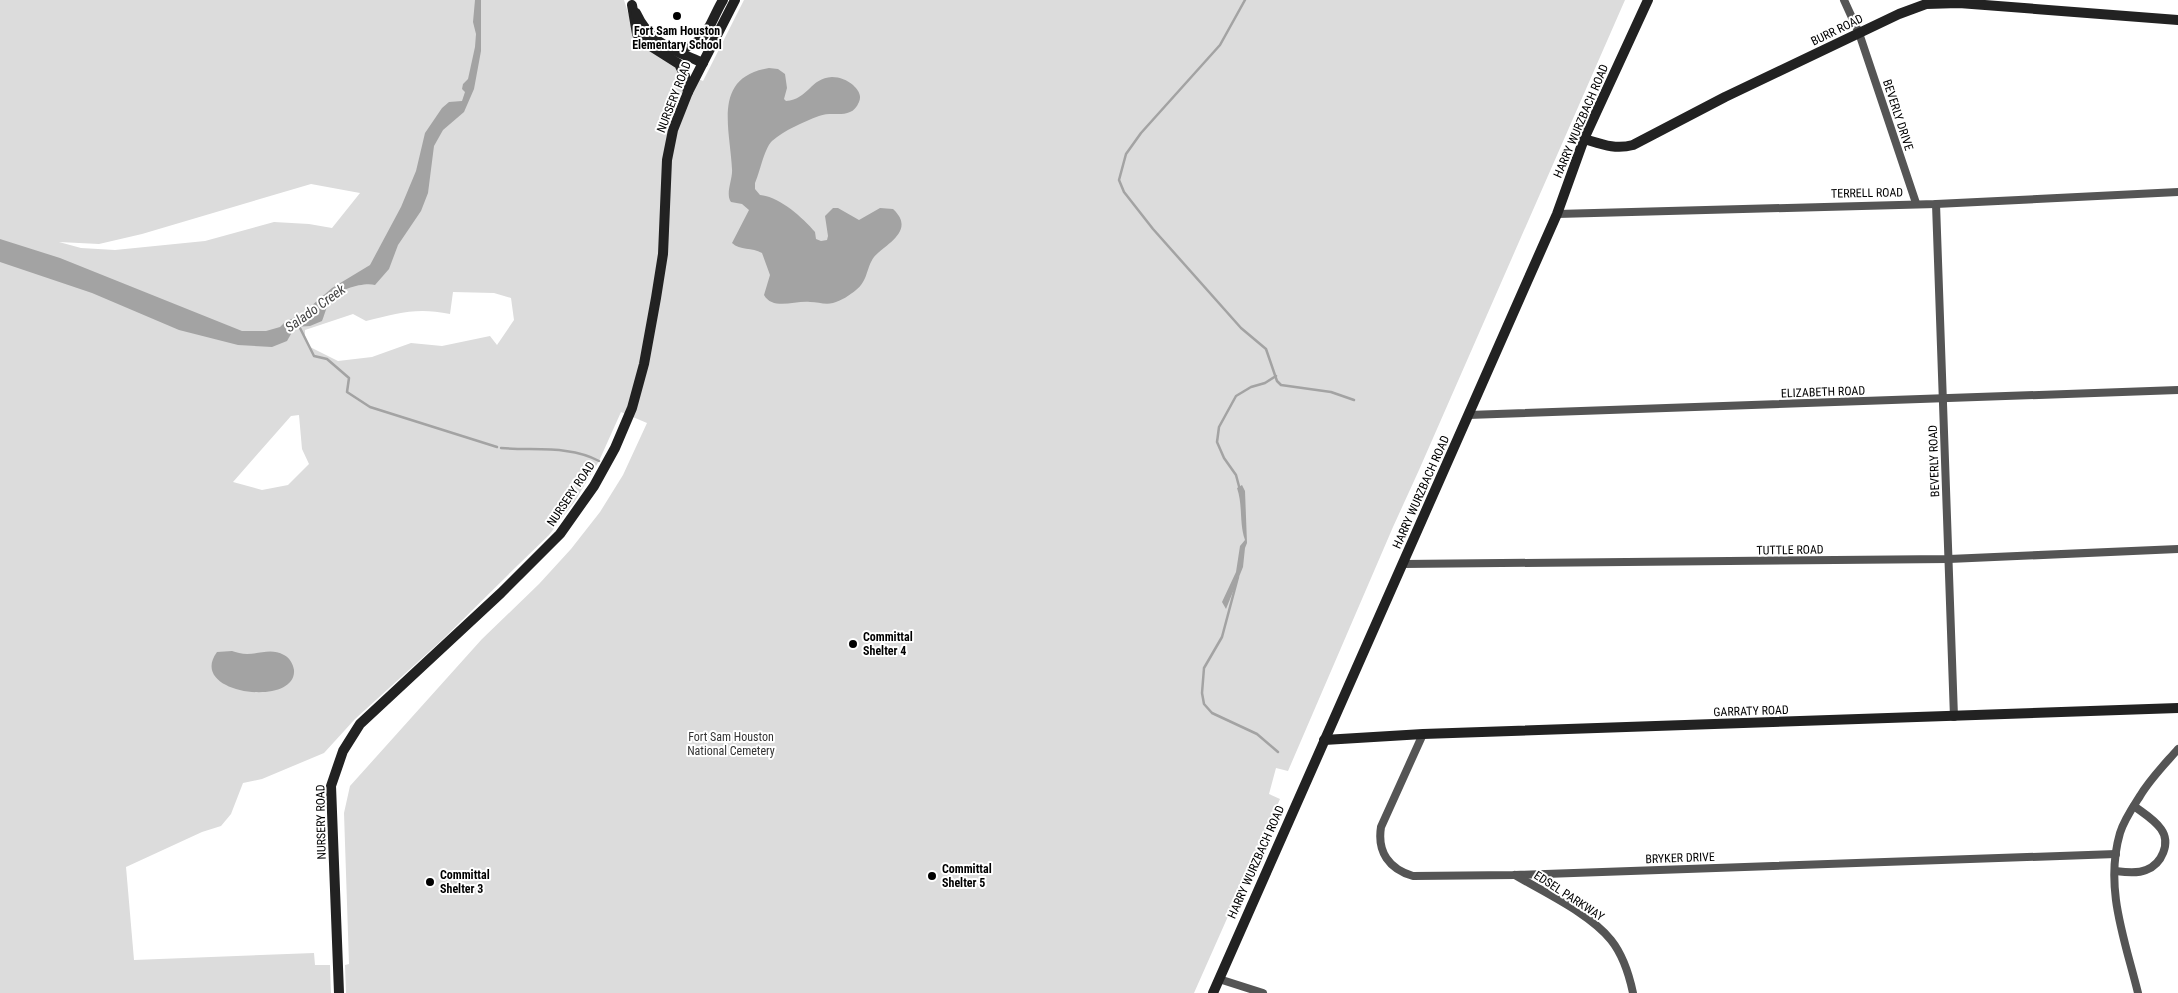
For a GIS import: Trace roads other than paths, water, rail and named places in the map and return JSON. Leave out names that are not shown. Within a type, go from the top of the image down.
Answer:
[{"type":"street","points":[[674,50],[690,47],[701,40],[723,0]]},
{"type":"street","points":[[703,63],[735,0]]},
{"type":"street","name":"HARRY WURZBACH ROAD","points":[[1213,993],[1557,214],[1584,140],[1648,0]]},
{"type":"street","name":"BEVERLY DRIVE","points":[[1844,0],[1859,33],[1916,204]]},
{"type":"street","points":[[632,2],[637,34],[648,45],[679,64],[688,92]]},
{"type":"street","name":"NURSERY ROAD","points":[[339,993],[331,786],[347,742],[360,724],[502,593],[560,534],[594,486],[615,448],[632,408],[644,364],[663,254],[667,160],[670,143],[677,116],[703,63],[674,50],[650,36],[641,23],[632,2]]},
{"type":"street","name":"BURR ROAD","points":[[1584,140],[1620,148],[1633,145],[1725,97],[1916,6],[1936,2],[1959,3],[2178,20]]},
{"type":"street","name":"TERRELL ROAD","points":[[1557,214],[1936,204],[2178,192]]},
{"type":"street","name":"BEVERLY ROAD","points":[[1936,204],[1954,717]]},
{"type":"street","name":"ELIZABETH ROAD","points":[[1468,415],[2178,390]]},
{"type":"street","name":"TUTTLE ROAD","points":[[1403,564],[1949,559],[2178,549]]},
{"type":"street","name":"GARRATY ROAD","points":[[1324,740],[1423,734],[1954,717],[2011,712],[2178,708]]},
{"type":"street","name":"BRYKER DRIVE","points":[[1423,734],[1381,826],[1379,837],[1381,849],[1389,863],[1402,872],[1413,876],[1515,875],[2116,854]]},
{"type":"street","points":[[2138,993],[2116,908],[2116,854],[2120,832],[2140,794],[2178,749]]},
{"type":"street","points":[[2115,871],[2147,870],[2157,864],[2166,844],[2161,829],[2134,806]]},
{"type":"street","name":"EDSEL PARKWAY","points":[[1515,875],[1591,921],[1611,940],[1627,968],[1634,993]]},
{"type":"street","points":[[1219,979],[1263,993]]},
{"type":"water","name":"Salado Creek","points":[[475,0],[481,0],[481,51],[474,89],[464,112],[443,130],[434,146],[428,193],[421,211],[398,245],[389,269],[375,285],[358,285],[335,295],[327,306],[322,321],[310,326],[295,327],[287,341],[272,347],[238,345],[179,330],[92,293],[0,262],[0,239],[60,258],[242,331],[266,331],[280,327],[285,322],[302,314],[332,288],[370,265],[401,207],[416,171],[425,133],[442,108],[449,102],[462,101],[465,92],[462,89],[463,84],[468,79],[475,47],[476,34],[473,22]]},
{"type":"water","points":[[769,68],[778,69],[785,74],[787,88],[784,99],[786,101],[800,97],[819,81],[832,77],[841,78],[851,83],[858,91],[860,97],[856,108],[847,113],[819,116],[794,127],[772,141],[764,155],[755,183],[755,189],[760,195],[775,200],[790,209],[804,220],[815,232],[816,239],[821,241],[827,240],[825,216],[833,208],[838,208],[859,220],[880,208],[893,209],[902,224],[896,237],[874,257],[863,283],[845,298],[833,303],[773,303],[764,295],[770,275],[762,253],[739,247],[732,243],[749,210],[742,204],[731,202],[729,199],[732,169],[728,106],[732,93],[739,82],[751,73]]},
{"type":"water","points":[[1242,485],[1245,491],[1247,543],[1243,567],[1226,609],[1222,602],[1236,572],[1240,546],[1245,540],[1237,488]]},
{"type":"water","points":[[232,651],[247,654],[275,652],[284,655],[290,659],[294,668],[290,682],[279,689],[263,692],[245,691],[229,686],[216,678],[212,666],[217,652]]},
{"type":"waterway","points":[[1245,0],[1220,45],[1141,133],[1126,154],[1119,180],[1124,192],[1153,229],[1241,328],[1266,349],[1277,381],[1281,385],[1331,392],[1354,400]]},
{"type":"waterway","name":"Salado Creek","points":[[298,324],[314,356],[327,359],[349,378],[347,392],[370,407],[497,447]]},
{"type":"waterway","points":[[1240,490],[1236,475],[1224,458],[1217,442],[1219,427],[1236,396],[1276,376]]},
{"type":"waterway","points":[[501,448],[564,451],[588,456],[599,461]]},
{"type":"waterway","points":[[1238,577],[1222,637],[1204,668],[1202,693],[1204,704],[1212,713],[1257,734],[1278,752]]},
{"type":"place","name":"Fort Sam Houston Elementary School","points":[[677,16]]},
{"type":"place","name":"Committal Shelter 4","points":[[853,644]]},
{"type":"place","name":"Committal Shelter 5","points":[[932,876]]},
{"type":"place","name":"Committal Shelter 3","points":[[430,882]]},
{"type":"park label","name":"Fort Sam Houston National Cemetery","points":[[731,744]]}]
